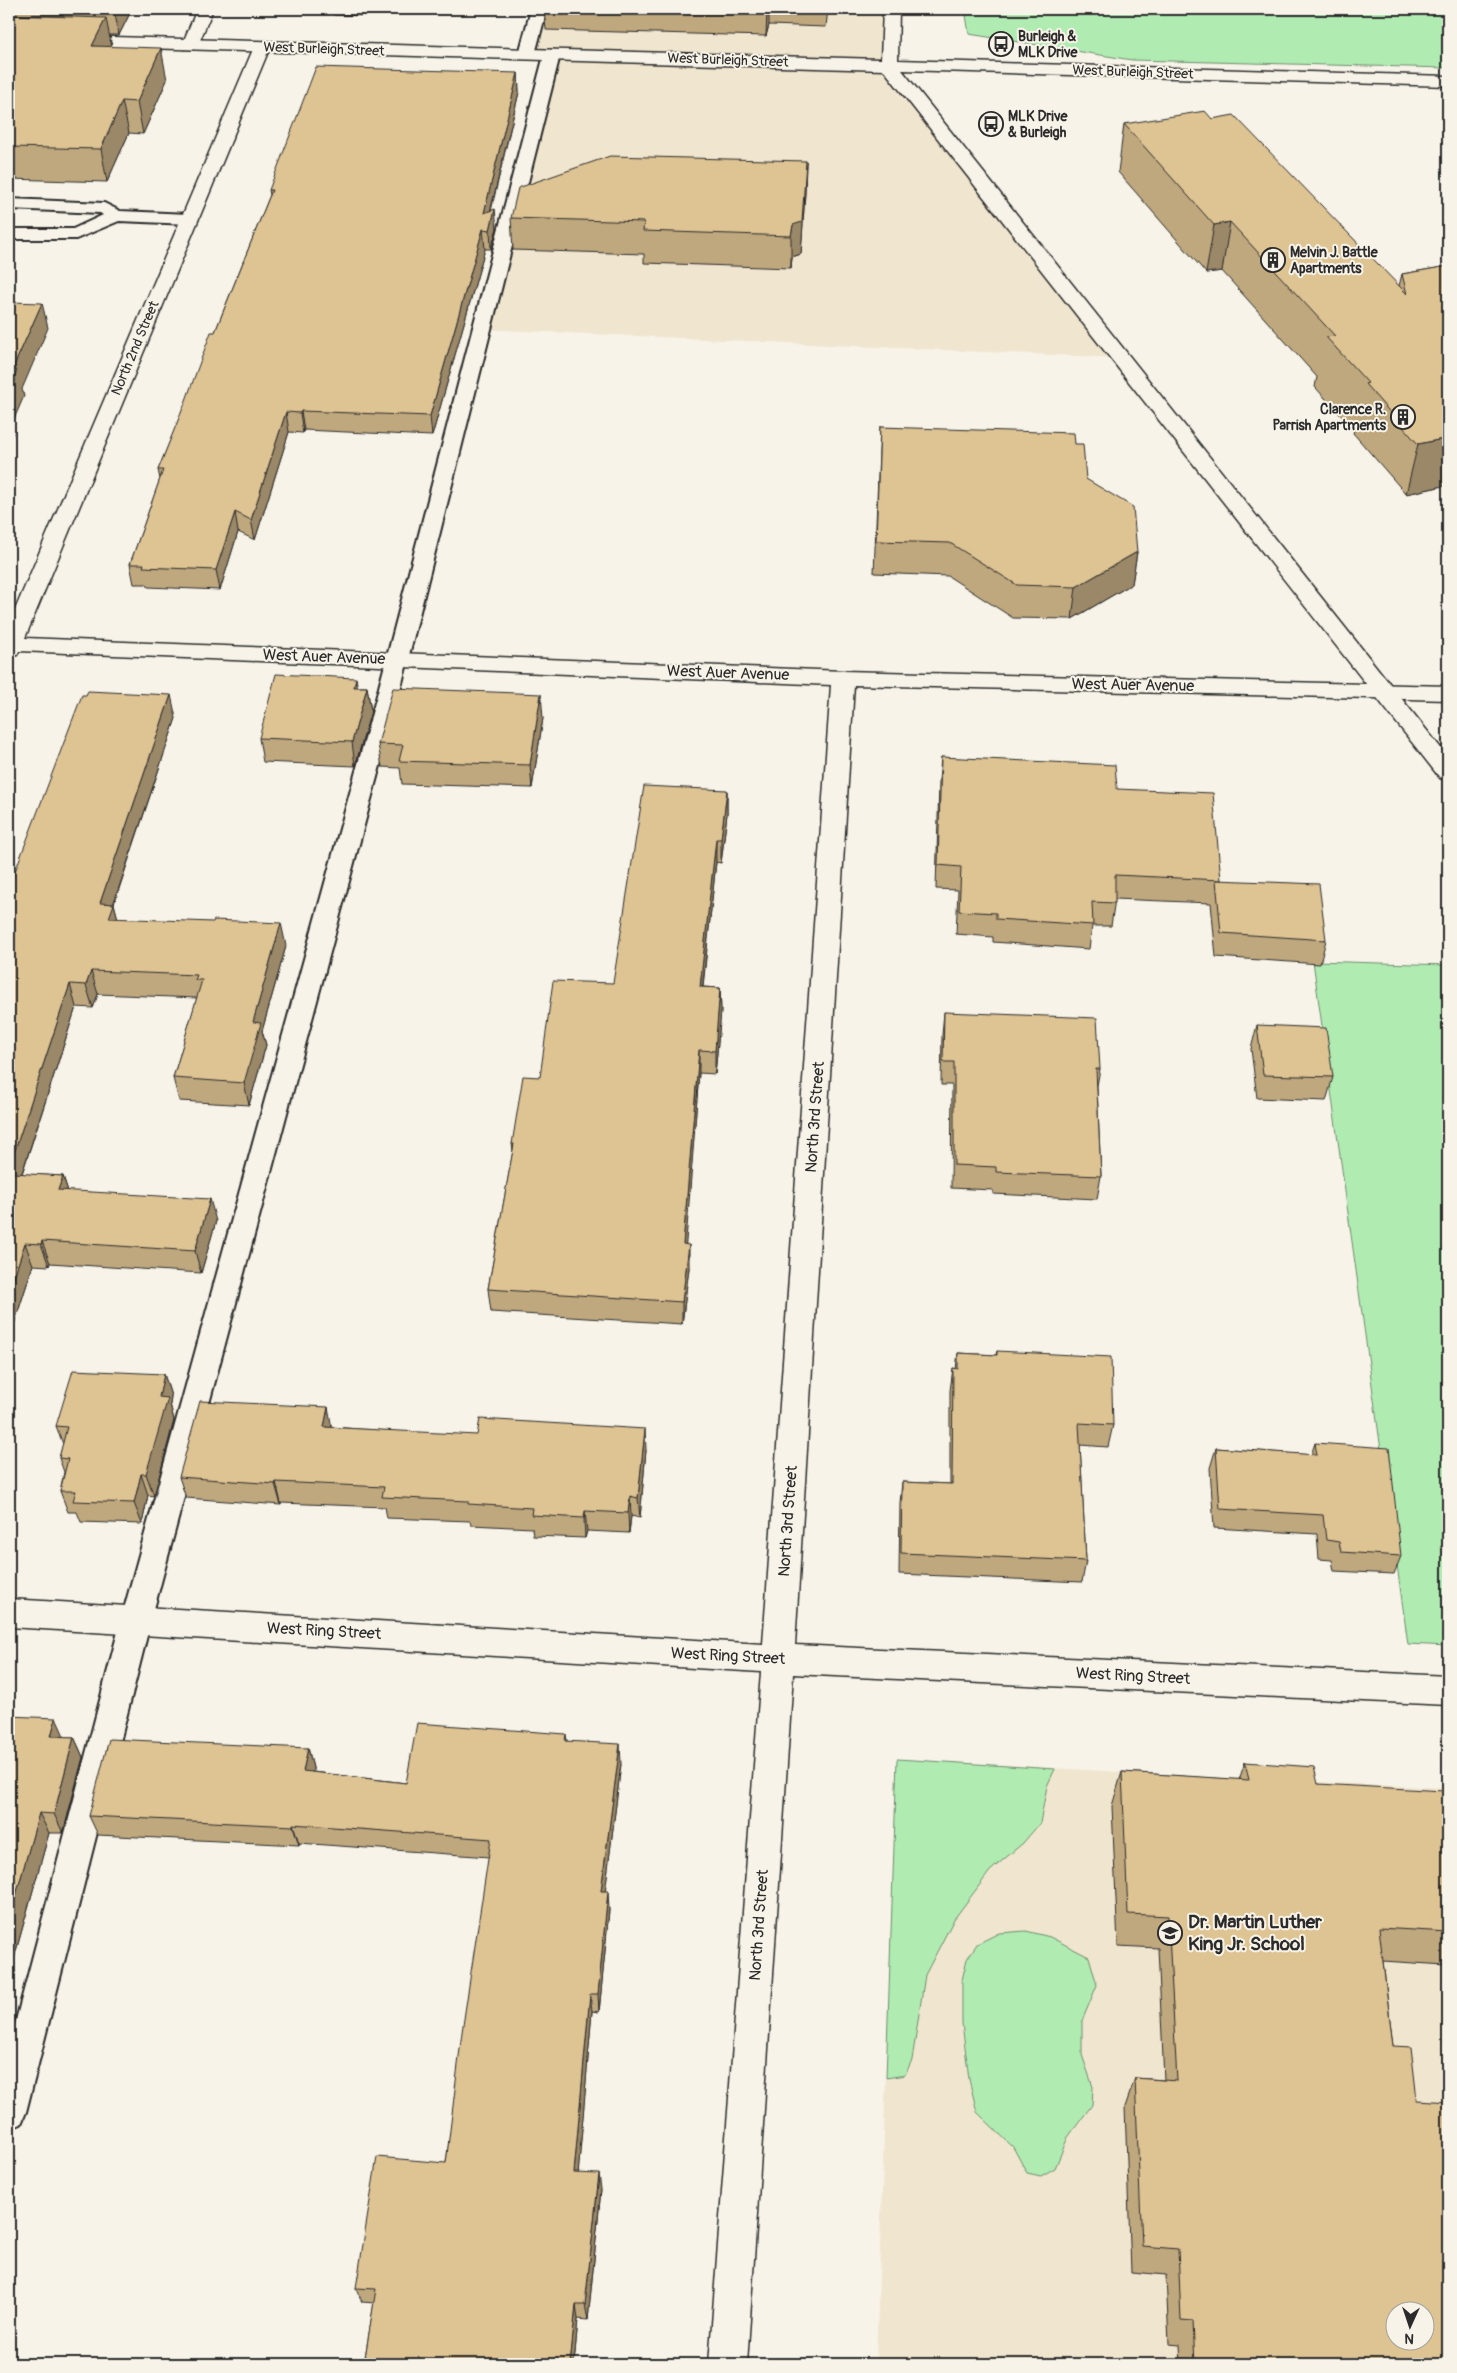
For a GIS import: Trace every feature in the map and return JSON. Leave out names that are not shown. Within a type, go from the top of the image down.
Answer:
[{"type":"street","points":[[190,45],[205,9]]},
{"type":"street","points":[[891,9],[889,65],[1448,773]]},
{"type":"street","name":"West Burleigh Street","points":[[9,39],[1448,81]]},
{"type":"street","name":"North 2nd Street","points":[[10,646],[262,47]]},
{"type":"street","name":"West Auer Avenue","points":[[10,646],[843,678],[1448,693]]},
{"type":"street","name":"North 3rd Street","points":[[728,2364],[778,1659],[843,678]]},
{"type":"street","name":"West Ring Street","points":[[9,1613],[778,1659],[1448,1691]]},
{"type":"lane","points":[[9,2112],[136,1620],[397,660],[539,55],[539,9]]},
{"type":"lane","points":[[9,204],[104,208],[116,216]]},
{"type":"lane","points":[[9,234],[76,234],[116,216],[189,219]]},
{"type":"shaded area","points":[[537,9],[891,9],[889,65],[1120,358],[482,329],[552,56],[527,54]]},
{"type":"shaded area","name":"Dr. Martin Luther King Jr. School","points":[[897,1759],[1187,1776],[1448,1788],[1448,2364],[876,2364]]},
{"type":"green space","points":[[965,9],[1448,9],[1448,68],[1132,60],[969,34]]},
{"type":"green space","points":[[1313,961],[1448,965],[1448,1646],[1408,1644]]},
{"type":"green space","points":[[897,1759],[1055,1769],[1047,1786],[1040,1823],[1023,1843],[990,1871],[954,1919],[925,1975],[912,2060],[905,2075],[886,2078]]},
{"type":"green space","points":[[1026,1931],[1050,1937],[1089,1957],[1097,1985],[1082,2021],[1082,2055],[1093,2087],[1092,2105],[1068,2137],[1055,2168],[1041,2176],[1027,2173],[1013,2147],[977,2112],[969,2079],[962,2023],[962,1980],[967,1959],[977,1944],[999,1933]]},
{"type":"building","points":[[9,15],[106,18],[92,46],[161,48],[137,102],[122,101],[101,149],[9,147]]},
{"type":"building","points":[[316,67],[518,73],[484,213],[495,209],[490,230],[483,229],[430,416],[286,412],[251,520],[235,512],[216,570],[143,567],[144,564],[130,564],[163,470],[158,470],[211,332],[215,332],[272,190],[269,190]]},
{"type":"building","points":[[1205,111],[1212,119],[1234,115],[1407,294],[1402,274],[1448,266],[1448,438],[1418,444],[1365,384],[1368,383],[1326,337],[1335,336],[1230,222],[1214,225],[1124,124]]},
{"type":"building","points":[[610,156],[806,161],[802,222],[793,225],[791,236],[643,231],[644,222],[511,218],[518,188]]},
{"type":"building","points":[[9,302],[42,303],[12,370],[17,370],[9,390]]},
{"type":"building","points":[[880,427],[1074,433],[1075,444],[1083,444],[1086,479],[1133,507],[1137,552],[1076,587],[1017,585],[950,543],[876,541]]},
{"type":"building","points":[[276,674],[356,678],[354,687],[367,687],[352,742],[259,738]]},
{"type":"building","points":[[393,688],[541,694],[530,765],[399,761],[403,745],[378,744]]},
{"type":"building","points":[[88,691],[171,695],[100,903],[114,904],[109,918],[281,923],[253,1022],[261,1023],[244,1083],[173,1078],[202,980],[195,980],[197,975],[91,971],[86,985],[70,984],[9,1168],[9,887],[82,695],[86,695]]},
{"type":"building","points":[[941,757],[1115,765],[1117,789],[1213,793],[1221,880],[1115,875],[1115,903],[1092,902],[1093,925],[996,919],[996,913],[959,911],[961,867],[938,865]]},
{"type":"building","points":[[644,786],[727,790],[721,839],[716,839],[700,987],[720,988],[715,1051],[699,1050],[683,1244],[689,1245],[682,1302],[488,1289],[514,1144],[512,1144],[523,1076],[540,1077],[553,981],[613,983]]},
{"type":"building","points":[[1216,880],[1319,884],[1326,940],[1221,933]]},
{"type":"building","points":[[944,1012],[1097,1018],[1100,1069],[1096,1069],[1101,1176],[996,1172],[996,1167],[954,1165],[954,1062],[943,1062]]},
{"type":"building","points":[[1257,1025],[1326,1028],[1333,1077],[1263,1075]]},
{"type":"building","points":[[9,1168],[14,1168],[13,1173],[63,1176],[58,1190],[210,1199],[195,1251],[42,1241],[41,1244],[25,1243],[9,1292]]},
{"type":"building","points":[[997,1351],[1111,1357],[1113,1425],[1079,1423],[1086,1561],[901,1553],[902,1482],[952,1484],[953,1368],[958,1369],[958,1353],[997,1355]]},
{"type":"building","points":[[73,1370],[164,1374],[159,1397],[168,1398],[146,1474],[141,1474],[134,1503],[73,1501],[76,1491],[60,1491],[68,1459],[59,1458],[67,1427],[56,1426]]},
{"type":"building","points":[[200,1401],[328,1407],[324,1427],[477,1435],[480,1419],[645,1429],[638,1498],[630,1496],[628,1513],[585,1511],[584,1518],[531,1515],[532,1508],[468,1504],[468,1501],[382,1497],[384,1487],[276,1482],[275,1484],[179,1477]]},
{"type":"building","points":[[1315,1443],[1389,1448],[1401,1556],[1341,1552],[1339,1542],[1326,1540],[1323,1515],[1220,1509],[1216,1448],[1317,1455]]},
{"type":"building","points":[[9,1716],[56,1718],[51,1736],[74,1737],[54,1814],[39,1813],[9,1920]]},
{"type":"building","points":[[417,1723],[566,1734],[565,1741],[620,1744],[601,1891],[608,1891],[598,1994],[590,1994],[574,2173],[599,2174],[585,2305],[576,2305],[570,2364],[364,2364],[376,2289],[356,2288],[377,2157],[446,2163],[462,2032],[491,1839],[293,1824],[293,1826],[89,1816],[109,1739],[308,1748],[303,1771],[406,1783]]},
{"type":"building","points":[[1245,1762],[1314,1767],[1318,1784],[1444,1791],[1448,1823],[1448,1932],[1379,1928],[1393,2046],[1411,2047],[1417,2100],[1448,2102],[1448,2364],[1195,2364],[1193,2321],[1181,2320],[1178,2249],[1142,2246],[1135,2078],[1177,2081],[1168,1916],[1128,1914],[1122,1772],[1249,1780]]},
{"type":"place","name":"Burleigh & MLK Drive","points":[[1001,44]]},
{"type":"place","name":"MLK Drive & Burleigh","points":[[991,124]]},
{"type":"place","name":"Melvin J. Battle Apartments","points":[[1273,260]]},
{"type":"place","name":"Clarence R. Parrish Apartments","points":[[1403,417]]},
{"type":"place","name":"Dr. Martin Luther King Jr. School","points":[[1170,1933]]}]
